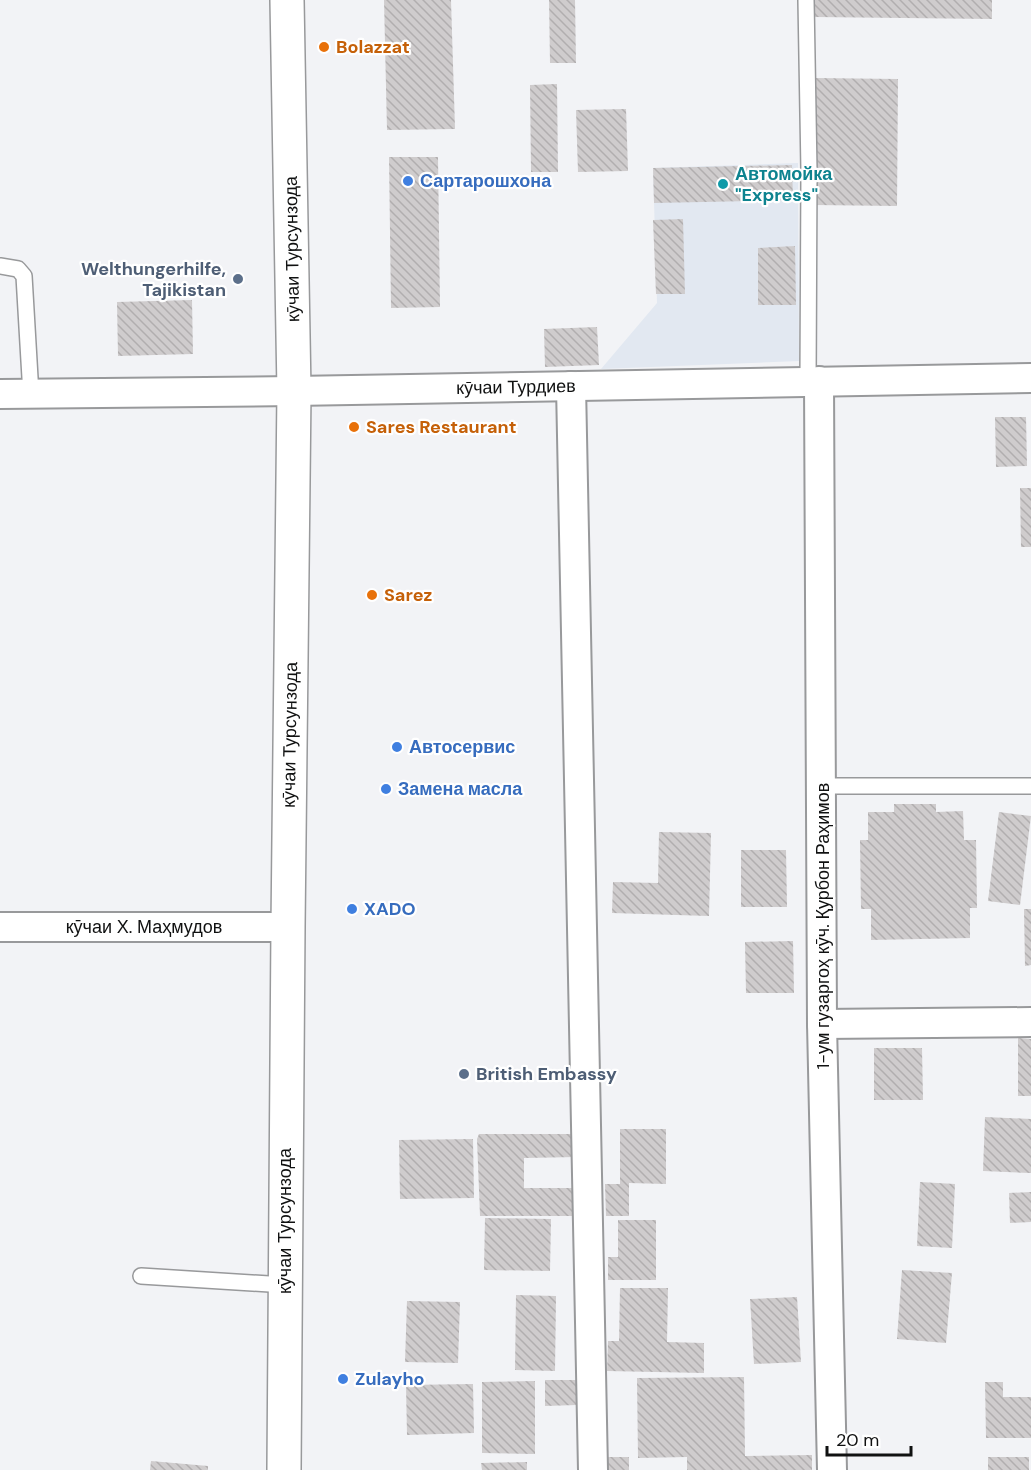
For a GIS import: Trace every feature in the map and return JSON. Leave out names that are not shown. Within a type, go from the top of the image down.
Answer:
[{"type":"main road","name":"кӯчаи Турсунзода","points":[[284,1470],[294,392],[287,0]]},
{"type":"street","name":"кӯчаи Турдиев","points":[[0,394],[294,392],[1031,378]]},
{"type":"street","name":"1-ум гузаргоҳ кӯч. Қурбон Раҳимов","points":[[813,382],[822,786],[822,1024],[832,1470]]},
{"type":"street","points":[[571,386],[593,1470]]},
{"type":"street","name":"кӯчаи Х. Маҳмудов","points":[[0,927],[288,927]]},
{"type":"street","points":[[822,1024],[1031,1022]]},
{"type":"lane","points":[[806,0],[813,382]]},
{"type":"lane","points":[[0,266],[18,269],[24,276],[31,395]]},
{"type":"lane","points":[[822,786],[1031,786]]},
{"type":"lane","points":[[141,1276],[285,1285]]},
{"type":"shaded area","name":"Автомойка \"Express\"","points":[[798,163],[799,361],[601,369],[657,303],[653,168]]},
{"type":"building","points":[[384,0],[451,0],[455,129],[387,130]]},
{"type":"building","points":[[549,0],[575,0],[576,63],[550,63]]},
{"type":"building","points":[[815,0],[992,0],[992,19],[815,17]]},
{"type":"building","points":[[816,78],[898,79],[897,206],[814,205]]},
{"type":"building","points":[[557,84],[558,172],[531,172],[530,85]]},
{"type":"building","points":[[626,109],[628,171],[578,172],[576,110]]},
{"type":"building","points":[[389,157],[438,157],[440,307],[391,308]]},
{"type":"building","name":"Автомойка \"Express\"","points":[[792,165],[793,200],[654,203],[653,168]]},
{"type":"building","points":[[683,219],[685,294],[656,294],[653,220]]},
{"type":"building","name":"Автомойка \"Express\"","points":[[795,246],[796,305],[758,305],[758,248]]},
{"type":"building","points":[[192,300],[193,354],[118,356],[117,302]]},
{"type":"building","points":[[597,327],[599,365],[545,367],[544,329]]},
{"type":"building","points":[[995,417],[1026,417],[1027,466],[996,467]]},
{"type":"building","points":[[1020,488],[1031,488],[1031,547],[1021,547]]},
{"type":"building","points":[[894,804],[936,804],[936,812],[963,811],[964,840],[976,840],[977,908],[970,908],[970,938],[871,940],[871,909],[861,909],[860,840],[868,840],[868,812],[894,812]]},
{"type":"building","points":[[999,812],[1031,816],[1020,905],[988,901]]},
{"type":"building","points":[[659,832],[711,833],[709,916],[612,913],[613,882],[658,883]]},
{"type":"building","points":[[741,850],[786,850],[787,907],[741,907]]},
{"type":"building","points":[[1024,909],[1031,909],[1031,965],[1025,966]]},
{"type":"building","points":[[793,941],[794,993],[746,993],[745,942]]},
{"type":"building","points":[[1018,1038],[1031,1039],[1031,1096],[1018,1096]]},
{"type":"building","points":[[874,1048],[922,1048],[923,1100],[874,1100]]},
{"type":"building","points":[[985,1117],[1031,1119],[1031,1173],[983,1171]]},
{"type":"building","points":[[620,1129],[666,1129],[666,1184],[629,1183],[629,1216],[606,1216],[605,1184],[620,1184]]},
{"type":"building","points":[[479,1134],[576,1134],[577,1157],[524,1158],[524,1188],[577,1188],[577,1216],[480,1216],[477,1139]]},
{"type":"building","points":[[473,1139],[474,1198],[400,1199],[399,1140]]},
{"type":"building","points":[[920,1182],[955,1184],[952,1248],[917,1246]]},
{"type":"building","points":[[1031,1192],[1031,1222],[1010,1223],[1009,1193]]},
{"type":"building","points":[[485,1218],[551,1219],[550,1271],[484,1270]]},
{"type":"building","points":[[618,1220],[656,1220],[656,1280],[608,1280],[608,1257],[618,1257]]},
{"type":"building","points":[[902,1270],[952,1273],[946,1343],[897,1339]]},
{"type":"building","points":[[620,1288],[668,1288],[667,1342],[704,1343],[704,1373],[607,1371],[608,1341],[619,1341]]},
{"type":"building","points":[[516,1295],[556,1296],[555,1371],[515,1370]]},
{"type":"building","points":[[797,1297],[801,1362],[754,1364],[750,1299]]},
{"type":"building","points":[[407,1301],[460,1302],[458,1363],[405,1362]]},
{"type":"building","points":[[744,1377],[745,1456],[812,1455],[812,1470],[687,1470],[687,1457],[638,1458],[637,1378]]},
{"type":"building","points":[[545,1380],[577,1380],[577,1405],[545,1406]]},
{"type":"building","points":[[535,1381],[535,1454],[482,1453],[482,1382]]},
{"type":"building","points":[[985,1382],[1003,1382],[1003,1397],[1031,1397],[1031,1438],[986,1438]]},
{"type":"building","points":[[473,1384],[474,1433],[407,1435],[406,1385]]},
{"type":"building","points":[[608,1457],[629,1457],[629,1470],[608,1470]]},
{"type":"building","points":[[988,1457],[1029,1457],[1029,1470],[988,1470]]},
{"type":"building","points":[[151,1461],[208,1466],[208,1470],[150,1470]]},
{"type":"building","points":[[527,1462],[527,1470],[482,1470],[481,1463]]},
{"type":"place","name":"Bolazzat","points":[[324,47]]},
{"type":"place","name":"Сартарошхона","points":[[408,181]]},
{"type":"place","name":"Автомойка \"Express\"","points":[[723,184]]},
{"type":"place","name":"Welthungerhilfe, Tajikistan","points":[[238,279]]},
{"type":"place","name":"Sares Restaurant","points":[[354,427]]},
{"type":"place","name":"Sarez","points":[[372,595]]},
{"type":"place","name":"Автосервис","points":[[397,747]]},
{"type":"place","name":"Замена масла","points":[[386,789]]},
{"type":"place","name":"XADO","points":[[352,909]]},
{"type":"place","name":"British Embassy","points":[[464,1074]]},
{"type":"place","name":"Zulayho","points":[[343,1379]]}]
